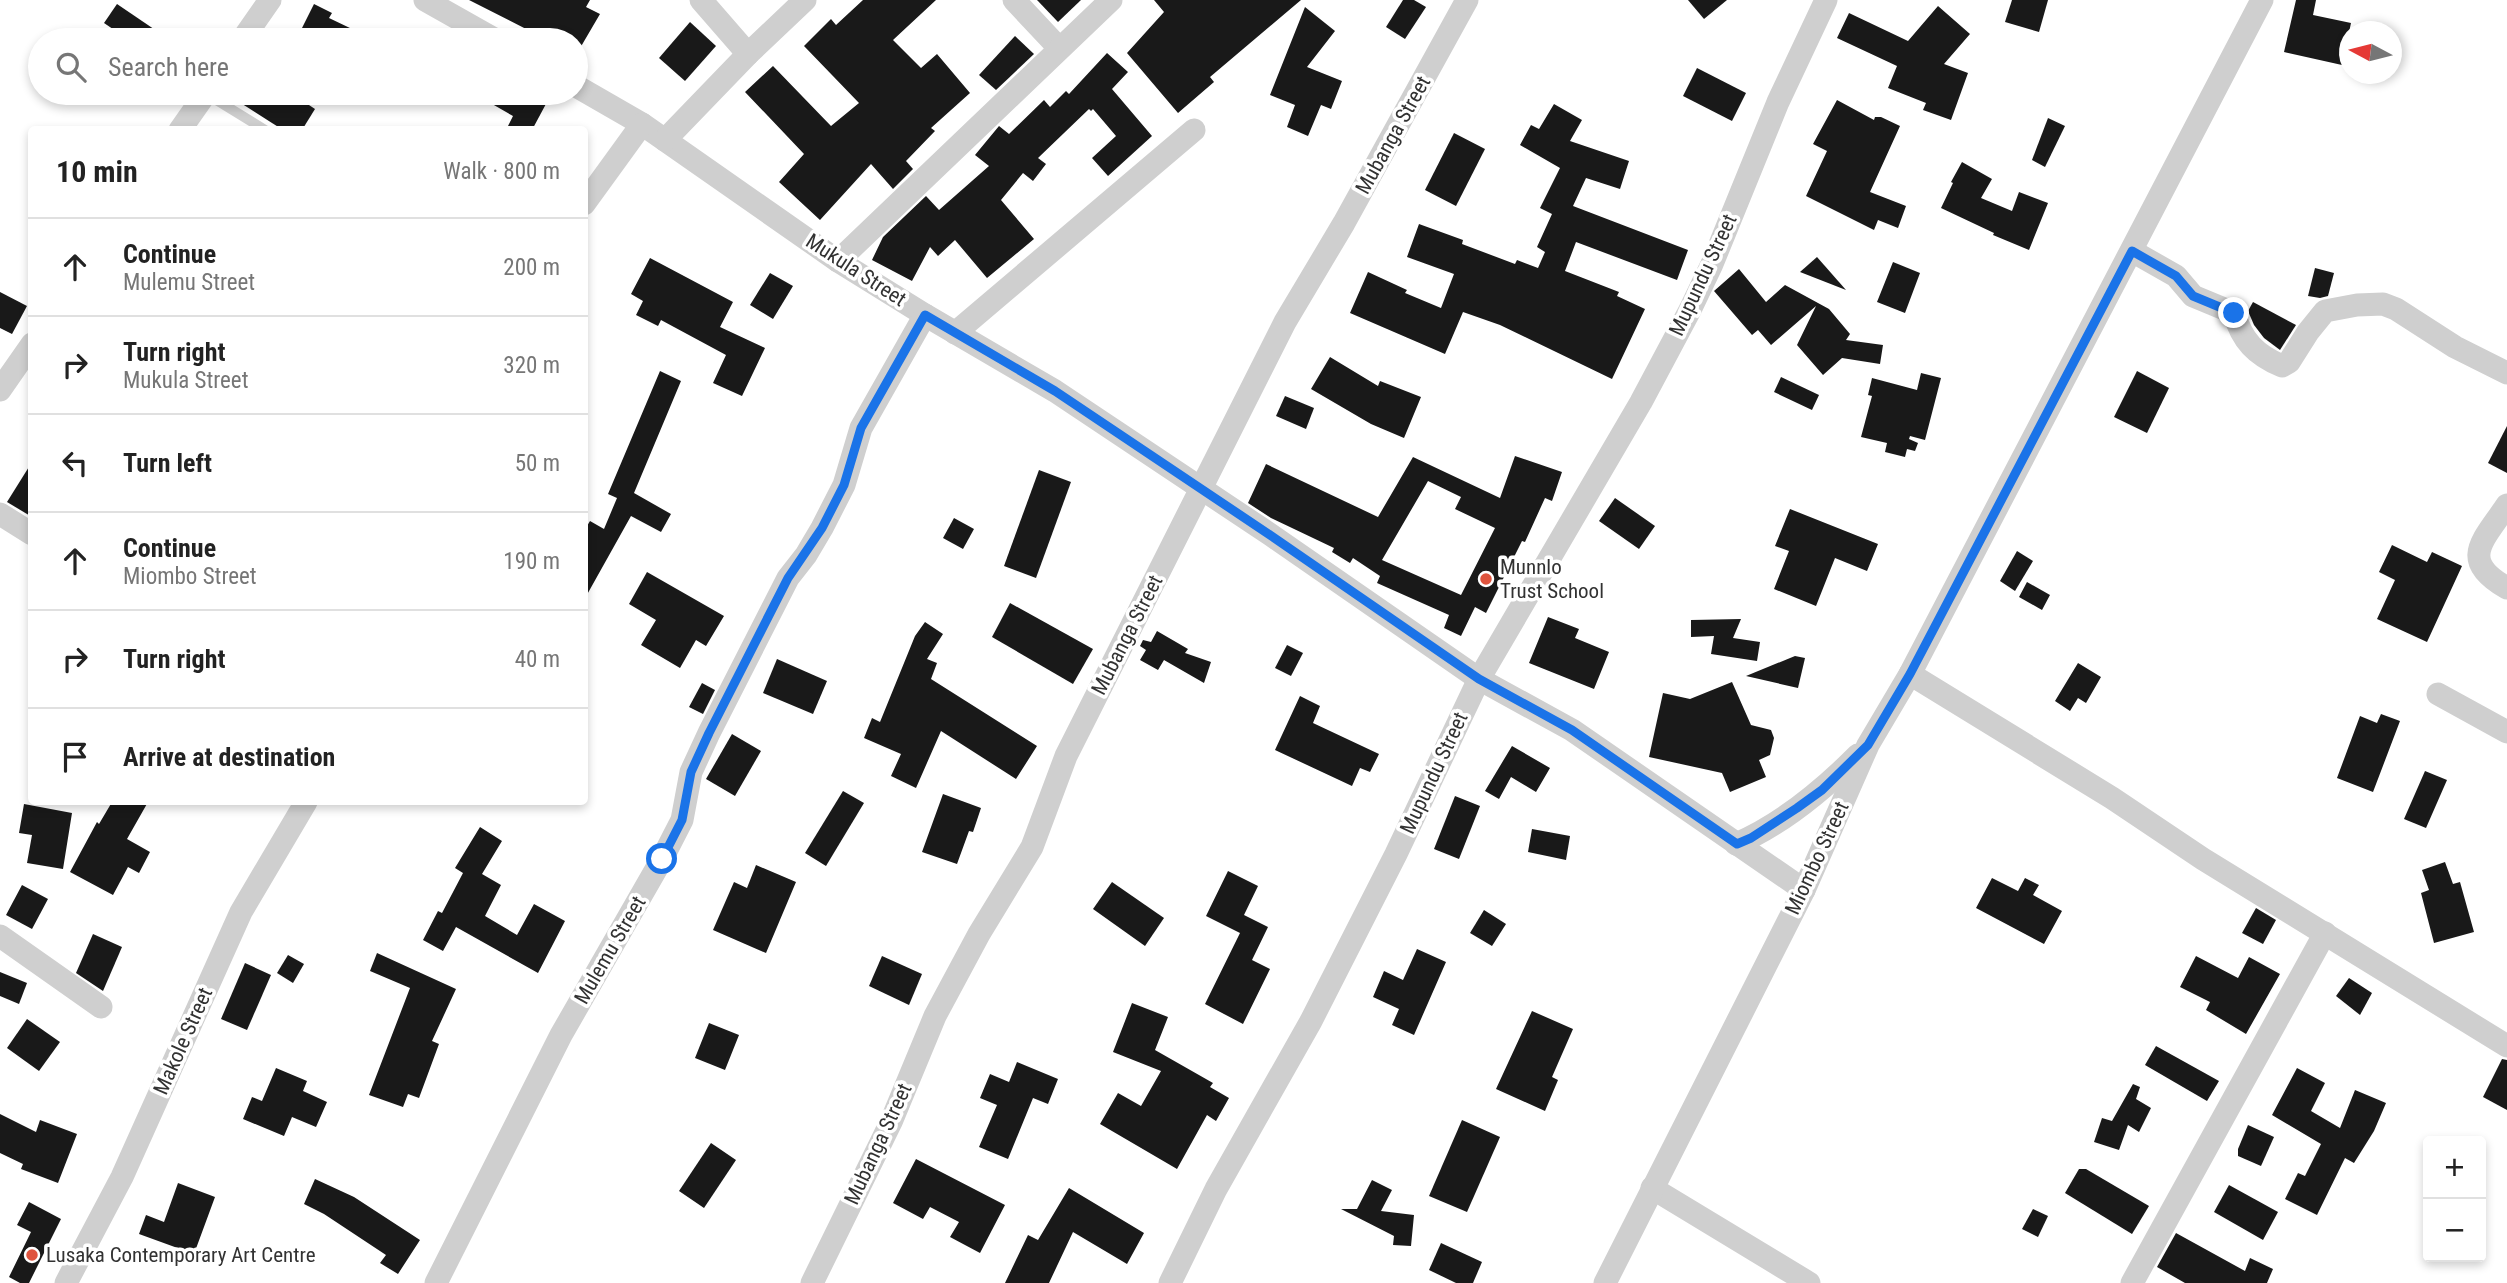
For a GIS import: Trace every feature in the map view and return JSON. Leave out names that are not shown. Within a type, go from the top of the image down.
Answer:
[{"type":"street","points":[[250,28],[270,0]]},
{"type":"street","points":[[425,0],[475,28]]},
{"type":"street","points":[[701,0],[748,54]]},
{"type":"street","points":[[666,140],[748,54],[805,0]]},
{"type":"street","points":[[1014,0],[1059,48]]},
{"type":"street","points":[[838,261],[1111,0]]},
{"type":"street","name":"Mubanga Street","points":[[812,1283],[891,1122],[935,1016],[979,934],[1032,846],[1066,756],[1285,322],[1344,223],[1467,0]]},
{"type":"street","name":"Mupundu Street","points":[[1170,1283],[1216,1189],[1311,1021],[1396,854],[1479,679],[1641,402],[1690,310],[1712,264],[1778,102],[1826,0]]},
{"type":"street","name":"Miombo Street","points":[[1605,1283],[1804,890],[1868,745],[1910,674],[2262,0]]},
{"type":"street","name":"Mukula Street","points":[[588,93],[666,140],[838,261],[1055,391],[1479,679],[1572,730],[1804,890]]},
{"type":"street","points":[[183,126],[198,105]]},
{"type":"street","points":[[588,198],[642,124]]},
{"type":"street","points":[[955,332],[1194,130]]},
{"type":"street","points":[[2132,251],[2176,276],[2193,296],[2234,313],[2240,334],[2260,355],[2282,366],[2289,362],[2325,311],[2357,305],[2383,304],[2396,309],[2455,347],[2507,373]]},
{"type":"street","name":"Mulemu Street","points":[[436,1283],[561,1035],[682,820],[691,772],[709,733],[788,578],[806,555],[833,507],[844,485],[861,428],[925,315]]},
{"type":"street","points":[[0,390],[28,350]]},
{"type":"street","points":[[2507,505],[2479,551],[2483,571],[2507,588]]},
{"type":"street","points":[[0,514],[28,532]]},
{"type":"street","points":[[1910,674],[2507,1046]]},
{"type":"street","points":[[2438,694],[2507,732]]},
{"type":"street","points":[[1737,844],[1751,838],[1822,790],[1868,745]]},
{"type":"street","name":"Makole Street","points":[[66,1283],[122,1177],[241,912],[304,805]]},
{"type":"street","points":[[2132,1283],[2325,933]]},
{"type":"street","points":[[0,936],[101,1007]]},
{"type":"street","points":[[1652,1188],[1809,1283]]},
{"type":"lane","points":[[225,105],[259,126]]},
{"type":"building","points":[[469,0],[590,0],[586,7],[600,14],[588,34],[588,28],[524,28]]},
{"type":"building","points":[[863,0],[936,0],[893,40],[921,68],[937,54],[970,93],[931,128],[935,131],[906,161],[913,169],[893,189],[871,164],[820,220],[779,182],[804,154],[745,92],[773,66],[831,126],[859,103],[804,46],[831,19],[836,25]]},
{"type":"building","points":[[1037,0],[1081,0],[1058,22]]},
{"type":"building","points":[[1154,0],[1301,0],[1210,77],[1214,82],[1178,113],[1127,53],[1164,12]]},
{"type":"building","points":[[1403,0],[1414,0],[1426,7],[1405,39],[1386,27]]},
{"type":"building","points":[[1688,0],[1727,0],[1704,19]]},
{"type":"building","points":[[2012,0],[2048,0],[2039,32],[2005,22]]},
{"type":"building","points":[[2296,0],[2316,0],[2313,15],[2342,21],[2339,21],[2339,64],[2284,52]]},
{"type":"building","points":[[117,4],[152,28],[111,28],[104,23]]},
{"type":"building","points":[[314,4],[332,13],[329,18],[350,28],[302,28]]},
{"type":"building","points":[[1938,6],[1970,34],[1944,64],[1968,73],[1951,120],[1923,110],[1926,103],[1888,88],[1897,66],[1837,38],[1849,13],[1908,41]]},
{"type":"building","points":[[1305,7],[1335,31],[1307,67],[1342,81],[1331,109],[1321,105],[1308,136],[1287,127],[1295,105],[1270,95]]},
{"type":"building","points":[[690,22],[716,46],[685,81],[659,58]]},
{"type":"building","points":[[1015,36],[1034,54],[996,90],[979,75]]},
{"type":"building","points":[[1107,53],[1128,72],[1112,89],[1152,136],[1108,176],[1092,158],[1116,136],[1093,109],[1089,109],[1038,158],[1046,164],[1033,181],[1023,173],[1001,200],[1034,239],[987,278],[955,240],[938,256],[930,247],[912,281],[872,260],[883,237],[926,196],[939,210],[989,166],[975,155],[999,126],[1009,134],[1044,100],[1050,107],[1066,91],[1069,94]]},
{"type":"building","points":[[1697,68],[1746,93],[1732,121],[1683,96]]},
{"type":"building","points":[[1837,100],[1874,120],[1875,117],[1881,117],[1900,126],[1870,192],[1906,206],[1898,228],[1878,220],[1874,230],[1806,196],[1827,151],[1813,144]]},
{"type":"building","points":[[1554,104],[1582,120],[1570,141],[1629,161],[1620,189],[1586,178],[1573,206],[1688,250],[1677,280],[1576,242],[1565,271],[1619,292],[1617,296],[1645,309],[1612,379],[1500,325],[1463,312],[1445,354],[1350,313],[1368,272],[1407,290],[1405,293],[1441,308],[1454,274],[1407,257],[1419,224],[1463,240],[1462,244],[1515,264],[1517,260],[1538,268],[1545,252],[1537,247],[1552,214],[1540,208],[1560,168],[1520,145],[1531,125],[1539,129]]},
{"type":"building","points":[[244,105],[309,105],[315,109],[304,126],[277,126]]},
{"type":"building","points":[[494,105],[545,105],[534,126],[508,126],[513,116]]},
{"type":"building","points":[[2048,118],[2065,126],[2045,167],[2032,160]]},
{"type":"building","points":[[1454,133],[1485,149],[1456,206],[1425,190]]},
{"type":"building","points":[[1962,162],[1992,179],[1981,198],[2012,211],[2019,192],[2048,203],[2029,250],[1941,208]]},
{"type":"building","points":[[1817,257],[1846,290],[1800,272]]},
{"type":"building","points":[[650,258],[733,302],[720,327],[765,348],[742,396],[713,383],[726,355],[661,320],[658,326],[636,315],[643,301],[631,294]]},
{"type":"building","points":[[1893,262],[1920,273],[1905,313],[1877,302]]},
{"type":"building","points":[[2315,268],[2334,273],[2328,296],[2308,296]]},
{"type":"building","points":[[1739,269],[1766,302],[1785,285],[1829,309],[1850,334],[1846,340],[1883,345],[1880,364],[1842,358],[1823,375],[1797,345],[1816,306],[1771,345],[1758,330],[1752,335],[1714,291]]},
{"type":"building","points":[[770,273],[793,286],[773,319],[750,305]]},
{"type":"building","points":[[0,292],[27,306],[12,334],[0,328]]},
{"type":"building","points":[[2253,302],[2296,325],[2280,350],[2264,338],[2254,325],[2248,311]]},
{"type":"building","points":[[1330,357],[1378,386],[1380,381],[1421,397],[1404,438],[1371,424],[1311,389]]},
{"type":"building","points":[[660,371],[681,381],[634,493],[671,514],[661,532],[631,516],[588,593],[588,524],[590,521],[604,529],[617,498],[608,494]]},
{"type":"building","points":[[2137,371],[2169,388],[2147,433],[2114,417]]},
{"type":"building","points":[[1921,373],[1941,378],[1925,440],[1910,436],[1909,439],[1918,443],[1915,451],[1907,449],[1905,457],[1885,452],[1887,443],[1861,437],[1872,396],[1868,395],[1872,378],[1917,390]]},
{"type":"building","points":[[1781,377],[1819,395],[1812,410],[1774,392]]},
{"type":"building","points":[[1285,396],[1314,408],[1306,429],[1276,416]]},
{"type":"building","points":[[2507,426],[2507,473],[2488,463]]},
{"type":"building","points":[[1515,456],[1562,472],[1552,501],[1545,498],[1525,542],[1522,541],[1486,613],[1475,607],[1461,636],[1444,628],[1449,615],[1377,583],[1380,576],[1353,558],[1350,563],[1332,552],[1334,548],[1271,518],[1248,503],[1266,464],[1378,517],[1413,457],[1500,498]],"holes":[[[1428,481],[1461,497],[1455,509],[1495,528],[1461,595],[1382,560]]]},
{"type":"building","points":[[28,468],[28,515],[7,502]]},
{"type":"building","points":[[1039,470],[1071,482],[1036,578],[1004,566]]},
{"type":"building","points":[[1615,498],[1655,526],[1639,549],[1599,521]]},
{"type":"building","points":[[1790,509],[1878,544],[1867,571],[1835,558],[1816,606],[1774,589],[1789,551],[1775,546]]},
{"type":"building","points":[[954,518],[974,529],[963,549],[943,538]]},
{"type":"building","points":[[2392,545],[2427,562],[2432,552],[2462,566],[2427,642],[2377,619],[2395,580],[2379,572]]},
{"type":"building","points":[[2017,551],[2033,561],[2015,591],[2000,581]]},
{"type":"building","points":[[647,572],[724,616],[706,646],[696,640],[680,668],[641,645],[656,620],[629,604]]},
{"type":"building","points":[[2027,582],[2050,595],[2042,610],[2019,597]]},
{"type":"building","points":[[1010,603],[1093,649],[1073,684],[992,637]]},
{"type":"building","points":[[1548,617],[1579,629],[1575,638],[1609,652],[1594,689],[1529,663]]},
{"type":"building","points":[[1741,619],[1733,638],[1760,642],[1757,661],[1711,654],[1714,636],[1691,637],[1691,620]]},
{"type":"building","points":[[925,622],[943,634],[927,659],[937,663],[931,679],[1037,746],[1016,779],[941,731],[916,788],[891,776],[901,754],[864,738],[872,718],[880,722],[915,636]]},
{"type":"building","points":[[1157,631],[1188,649],[1185,653],[1211,662],[1204,683],[1164,660],[1158,670],[1140,660],[1146,650],[1140,646],[1143,640],[1151,642]]},
{"type":"building","points":[[1287,645],[1303,653],[1291,676],[1275,668]]},
{"type":"building","points":[[1795,656],[1805,658],[1798,688],[1746,676]]},
{"type":"building","points":[[777,659],[827,681],[813,714],[763,693]]},
{"type":"building","points":[[2078,663],[2101,677],[2086,703],[2078,698],[2070,711],[2055,701]]},
{"type":"building","points":[[1732,682],[1751,725],[1771,730],[1774,738],[1770,755],[1759,760],[1766,777],[1730,792],[1722,773],[1649,757],[1663,693],[1690,699]]},
{"type":"building","points":[[702,683],[715,690],[703,714],[689,707]]},
{"type":"building","points":[[1300,696],[1320,706],[1313,723],[1379,754],[1370,772],[1360,768],[1352,786],[1275,750]]},
{"type":"building","points":[[2381,714],[2400,721],[2373,792],[2337,778],[2360,716],[2377,723]]},
{"type":"building","points":[[732,734],[761,751],[735,796],[706,779]]},
{"type":"building","points":[[1512,746],[1550,768],[1536,792],[1511,777],[1499,799],[1485,791]]},
{"type":"building","points":[[2425,771],[2447,780],[2426,828],[2404,819]]},
{"type":"building","points":[[843,791],[864,803],[826,866],[805,853]]},
{"type":"building","points":[[943,794],[981,808],[973,832],[969,831],[957,864],[922,852]]},
{"type":"building","points":[[1455,796],[1480,806],[1459,859],[1434,849]]},
{"type":"building","points":[[24,804],[72,813],[63,869],[27,863],[32,835],[19,833]]},
{"type":"building","points":[[110,805],[146,805],[127,839],[150,852],[139,873],[128,867],[113,895],[70,872],[97,822],[99,824]]},
{"type":"building","points":[[480,827],[502,841],[482,874],[501,885],[485,916],[517,935],[534,904],[565,921],[538,973],[456,927],[443,951],[423,940],[438,911],[442,913],[463,873],[455,868]]},
{"type":"building","points":[[1532,829],[1570,836],[1566,860],[1528,852]]},
{"type":"building","points":[[2445,862],[2453,884],[2460,882],[2474,932],[2434,943],[2421,893],[2429,890],[2422,870]]},
{"type":"building","points":[[756,865],[796,882],[766,953],[713,930],[734,882],[747,888]]},
{"type":"building","points":[[1228,871],[1258,886],[1244,915],[1268,927],[1252,960],[1270,969],[1243,1024],[1205,1004],[1240,933],[1206,916]]},
{"type":"building","points":[[1992,878],[2018,891],[2025,878],[2039,885],[2033,895],[2062,911],[2044,944],[1976,908]]},
{"type":"building","points":[[1112,882],[1164,918],[1145,946],[1093,909]]},
{"type":"building","points":[[22,885],[48,899],[32,929],[6,915]]},
{"type":"building","points":[[2256,908],[2276,920],[2263,944],[2242,933]]},
{"type":"building","points":[[1484,910],[1506,924],[1492,946],[1470,933]]},
{"type":"building","points":[[93,934],[122,947],[103,991],[76,973]]},
{"type":"building","points":[[1417,949],[1446,962],[1414,1035],[1392,1025],[1399,1009],[1373,997],[1384,971],[1403,980]]},
{"type":"building","points":[[377,953],[456,989],[432,1041],[439,1044],[419,1098],[408,1094],[403,1107],[369,1095],[410,988],[370,971]]},
{"type":"building","points":[[288,955],[304,964],[293,983],[277,973]]},
{"type":"building","points":[[882,956],[922,974],[909,1005],[869,986]]},
{"type":"building","points":[[2196,956],[2238,978],[2249,957],[2280,974],[2246,1034],[2206,1010],[2210,1002],[2180,987]]},
{"type":"building","points":[[245,963],[271,975],[247,1030],[221,1019]]},
{"type":"building","points":[[0,972],[27,983],[19,1004],[0,996]]},
{"type":"building","points":[[2349,978],[2372,993],[2360,1015],[2336,996]]},
{"type":"building","points":[[1132,1003],[1168,1017],[1155,1050],[1213,1083],[1210,1087],[1229,1098],[1216,1121],[1207,1115],[1177,1169],[1100,1124],[1118,1093],[1141,1106],[1161,1071],[1113,1052]]},
{"type":"building","points":[[1532,1011],[1573,1029],[1552,1077],[1558,1080],[1545,1111],[1496,1089]]},
{"type":"building","points":[[27,1019],[60,1042],[39,1071],[7,1048]]},
{"type":"building","points":[[709,1023],[739,1035],[725,1070],[695,1058]]},
{"type":"building","points":[[2156,1046],[2219,1081],[2207,1101],[2145,1065]]},
{"type":"building","points":[[2502,1059],[2507,1060],[2507,1110],[2483,1097]]},
{"type":"building","points":[[1017,1062],[1058,1079],[1048,1104],[1033,1098],[1008,1159],[979,1147],[997,1105],[980,1098],[990,1074],[1009,1082]]},
{"type":"building","points":[[276,1068],[307,1081],[303,1091],[327,1102],[316,1127],[292,1117],[284,1136],[243,1119],[252,1097],[262,1101]]},
{"type":"building","points":[[2297,1068],[2325,1083],[2311,1111],[2340,1128],[2355,1090],[2386,1103],[2374,1131],[2354,1163],[2345,1158],[2317,1215],[2285,1199],[2298,1173],[2305,1176],[2321,1144],[2272,1115]]},
{"type":"building","points":[[2133,1084],[2140,1087],[2136,1099],[2151,1108],[2139,1132],[2128,1125],[2119,1150],[2094,1142],[2102,1118],[2112,1121]]},
{"type":"building","points":[[0,1114],[36,1132],[40,1120],[77,1134],[58,1183],[21,1169],[23,1164],[0,1153]]},
{"type":"building","points":[[1462,1120],[1500,1137],[1467,1212],[1429,1196]]},
{"type":"building","points":[[2248,1125],[2274,1137],[2261,1166],[2238,1156],[2238,1149]]},
{"type":"building","points":[[711,1143],[736,1160],[704,1208],[679,1191]]},
{"type":"building","points":[[916,1159],[1005,1205],[980,1253],[950,1237],[959,1222],[930,1207],[923,1219],[893,1203]]},
{"type":"building","points":[[2079,1169],[2086,1169],[2149,1206],[2132,1234],[2065,1193]]},
{"type":"building","points":[[315,1179],[354,1197],[420,1240],[398,1274],[380,1263],[386,1255],[304,1204]]},
{"type":"building","points":[[1372,1180],[1392,1190],[1381,1211],[1414,1215],[1411,1246],[1393,1245],[1394,1236],[1341,1209],[1357,1209]]},
{"type":"building","points":[[178,1183],[215,1197],[194,1254],[139,1234],[146,1215],[164,1222]]},
{"type":"building","points":[[2229,1185],[2278,1212],[2263,1240],[2214,1212]]},
{"type":"building","points":[[1069,1188],[1144,1233],[1127,1264],[1073,1232],[1049,1283],[1005,1283],[1028,1235],[1038,1240]]},
{"type":"building","name":"Lusaka Contemporary Art Centre","points":[[29,1202],[61,1219],[29,1283],[20,1283],[9,1277],[31,1232],[17,1225]]},
{"type":"building","points":[[2033,1209],[2048,1216],[2038,1237],[2022,1229]]},
{"type":"building","points":[[2176,1233],[2245,1271],[2250,1258],[2273,1269],[2267,1283],[2185,1283],[2157,1267]]},
{"type":"building","points":[[1441,1243],[1482,1262],[1473,1283],[1456,1283],[1429,1270]]},
{"type":"place","name":"Munnlo Trust School","points":[[1486,579]]},
{"type":"place","name":"Lusaka Contemporary Art Centre","points":[[32,1255]]},
{"type":"route","points":[[662,859],[682,820],[691,772],[709,733],[788,578],[822,528],[844,485],[861,428],[925,315],[1055,391],[1479,679],[1572,730],[1737,844],[1751,838],[1822,790],[1868,745],[1910,674],[2132,251],[2176,276],[2193,296],[2234,313]]}]
